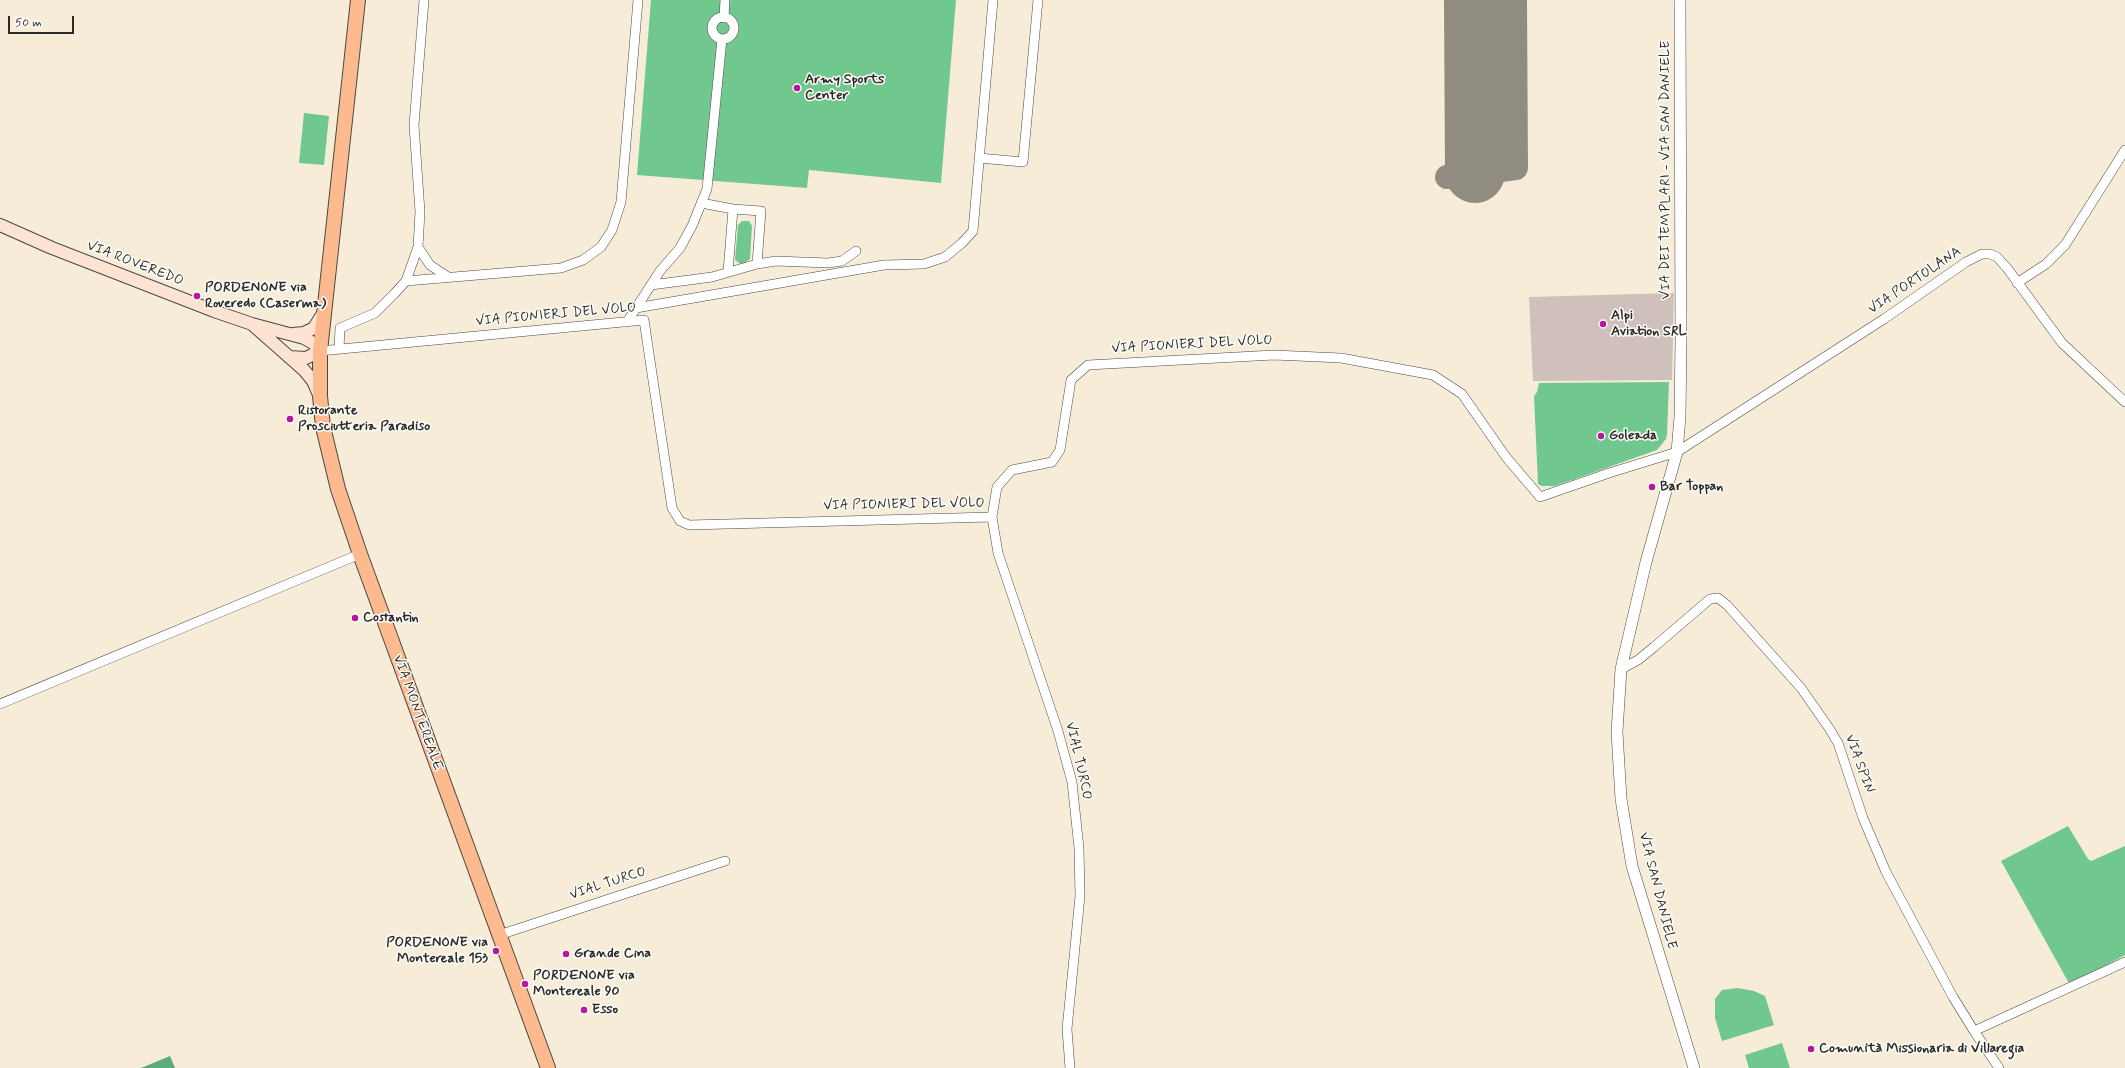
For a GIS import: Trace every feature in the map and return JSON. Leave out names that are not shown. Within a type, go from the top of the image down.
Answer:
[{"type":"main road","name":"VIA MONTEREALE","points":[[358,0],[320,351],[320,396],[323,427],[329,459],[360,554],[548,1068]]},
{"type":"main road","name":"VIA ROVEREDO","points":[[0,225],[52,248],[252,324],[293,334],[313,343],[320,351]]},
{"type":"main road","name":"VIA ROVEREDO","points":[[0,234],[52,248]]},
{"type":"main road","name":"VIA ROVEREDO","points":[[293,334],[304,333],[314,328],[324,310]]},
{"type":"main road","name":"VIA ROVEREDO","points":[[252,324],[304,370],[313,381],[320,396]]},
{"type":"main road","points":[[289,357],[306,358],[320,351]]},
{"type":"street","points":[[339,349],[340,328],[375,313],[406,281],[418,247],[420,212],[414,125],[424,0]]},
{"type":"street","points":[[406,281],[561,268],[584,260],[601,247],[612,230],[621,202],[638,0]]},
{"type":"street","points":[[724,18],[725,0]]},
{"type":"street","points":[[636,308],[884,265],[924,264],[945,257],[973,231],[993,0]]},
{"type":"street","points":[[979,158],[1023,162],[1038,0]]},
{"type":"street","name":"VIA DEI TEMPLARI - VIA SAN DANIELE","points":[[1621,669],[1646,562],[1677,452],[1680,417],[1681,346],[1680,0]]},
{"type":"street","points":[[724,18],[730,21],[733,31],[729,37],[722,39],[716,36],[712,28],[717,19],[724,18]]},
{"type":"street","points":[[627,322],[651,285],[680,248],[702,203],[707,189],[722,39]]},
{"type":"street","points":[[2125,150],[2065,245],[2046,264],[2017,283],[2062,343],[2125,402]]},
{"type":"street","points":[[702,203],[733,209],[761,211],[757,264]]},
{"type":"street","points":[[728,272],[733,209]]},
{"type":"street","points":[[418,247],[430,265],[448,277]]},
{"type":"street","points":[[651,285],[712,277],[757,264],[776,261],[828,263],[842,261],[856,251]]},
{"type":"street","name":"VIA PORTOLANA","points":[[1677,452],[1884,319],[1974,257],[1982,254],[1990,254],[1997,257],[2007,268],[2017,283]]},
{"type":"street","name":"VIA PIONIERI DEL VOLO","points":[[320,351],[644,320],[672,508],[680,521],[689,525],[992,517],[997,487],[1012,470],[1052,462],[1060,450],[1071,380],[1088,365],[1274,355],[1341,358],[1433,375],[1462,394],[1506,457],[1540,497],[1609,473],[1677,452]]},
{"type":"street","name":"VIAL TURCO","points":[[992,517],[998,553],[1058,731],[1072,782],[1079,848],[1080,896],[1067,1029],[1070,1068]]},
{"type":"street","points":[[0,704],[360,554]]},
{"type":"street","name":"VIA SPIN","points":[[1621,669],[1638,660],[1710,599],[1718,598],[1727,605],[1801,688],[1838,743],[1872,841],[1904,904],[1974,1031],[1999,1068]]},
{"type":"street","name":"VIA SAN DANIELE","points":[[1621,669],[1617,732],[1621,799],[1632,866],[1694,1068]]},
{"type":"street","name":"VIAL TURCO","points":[[499,935],[725,861]]},
{"type":"street","points":[[1974,1031],[2125,962]]},
{"type":"shaded area","points":[[1674,293],[1672,380],[1533,381],[1529,297]]},
{"type":"green space","name":"Army Sports Center","points":[[651,0],[956,0],[941,183],[809,170],[807,188],[637,175]]},
{"type":"green space","points":[[304,113],[329,116],[324,165],[299,163]]},
{"type":"green space","points":[[742,221],[749,221],[752,226],[750,259],[742,265],[735,260],[738,225]]},
{"type":"green space","name":"Goleada","points":[[1669,382],[1667,434],[1666,439],[1657,450],[1555,486],[1542,486],[1538,484],[1534,396],[1537,392],[1539,383]]},
{"type":"green space","points":[[2068,826],[2088,859],[2091,861],[2125,846],[2125,955],[2070,985],[2001,861]]},
{"type":"green space","points":[[1738,988],[1754,991],[1765,996],[1774,1025],[1722,1041],[1715,1018],[1715,999],[1722,990]]},
{"type":"green space","points":[[1782,1043],[1790,1068],[1749,1068],[1745,1055]]},
{"type":"green space","points":[[170,1056],[175,1068],[141,1068]]},
{"type":"taxiway","points":[[1447,177],[1516,168],[1515,0]]},
{"type":"runway","points":[[1474,0],[1475,173]]},
{"type":"place","name":"Army Sports Center","points":[[797,88]]},
{"type":"place","name":"PORDENONE via Roveredo (Caserma)","points":[[197,296]]},
{"type":"place","name":"Alpi Aviation SRL","points":[[1603,324]]},
{"type":"place","name":"Ristorante Prosciutteria Paradiso","points":[[290,419]]},
{"type":"place","name":"Goleada","points":[[1601,436]]},
{"type":"place","name":"Bar Toppan","points":[[1652,487]]},
{"type":"place","name":"Costantin","points":[[355,618]]},
{"type":"place","name":"PORDENONE via Montereale 153","points":[[496,951]]},
{"type":"place","name":"Grande Cina","points":[[566,954]]},
{"type":"place","name":"PORDENONE via Montereale 90","points":[[525,984]]},
{"type":"place","name":"Esso","points":[[584,1010]]},
{"type":"place","name":"Comunità Missionaria di Villaregia","points":[[1811,1049]]}]
